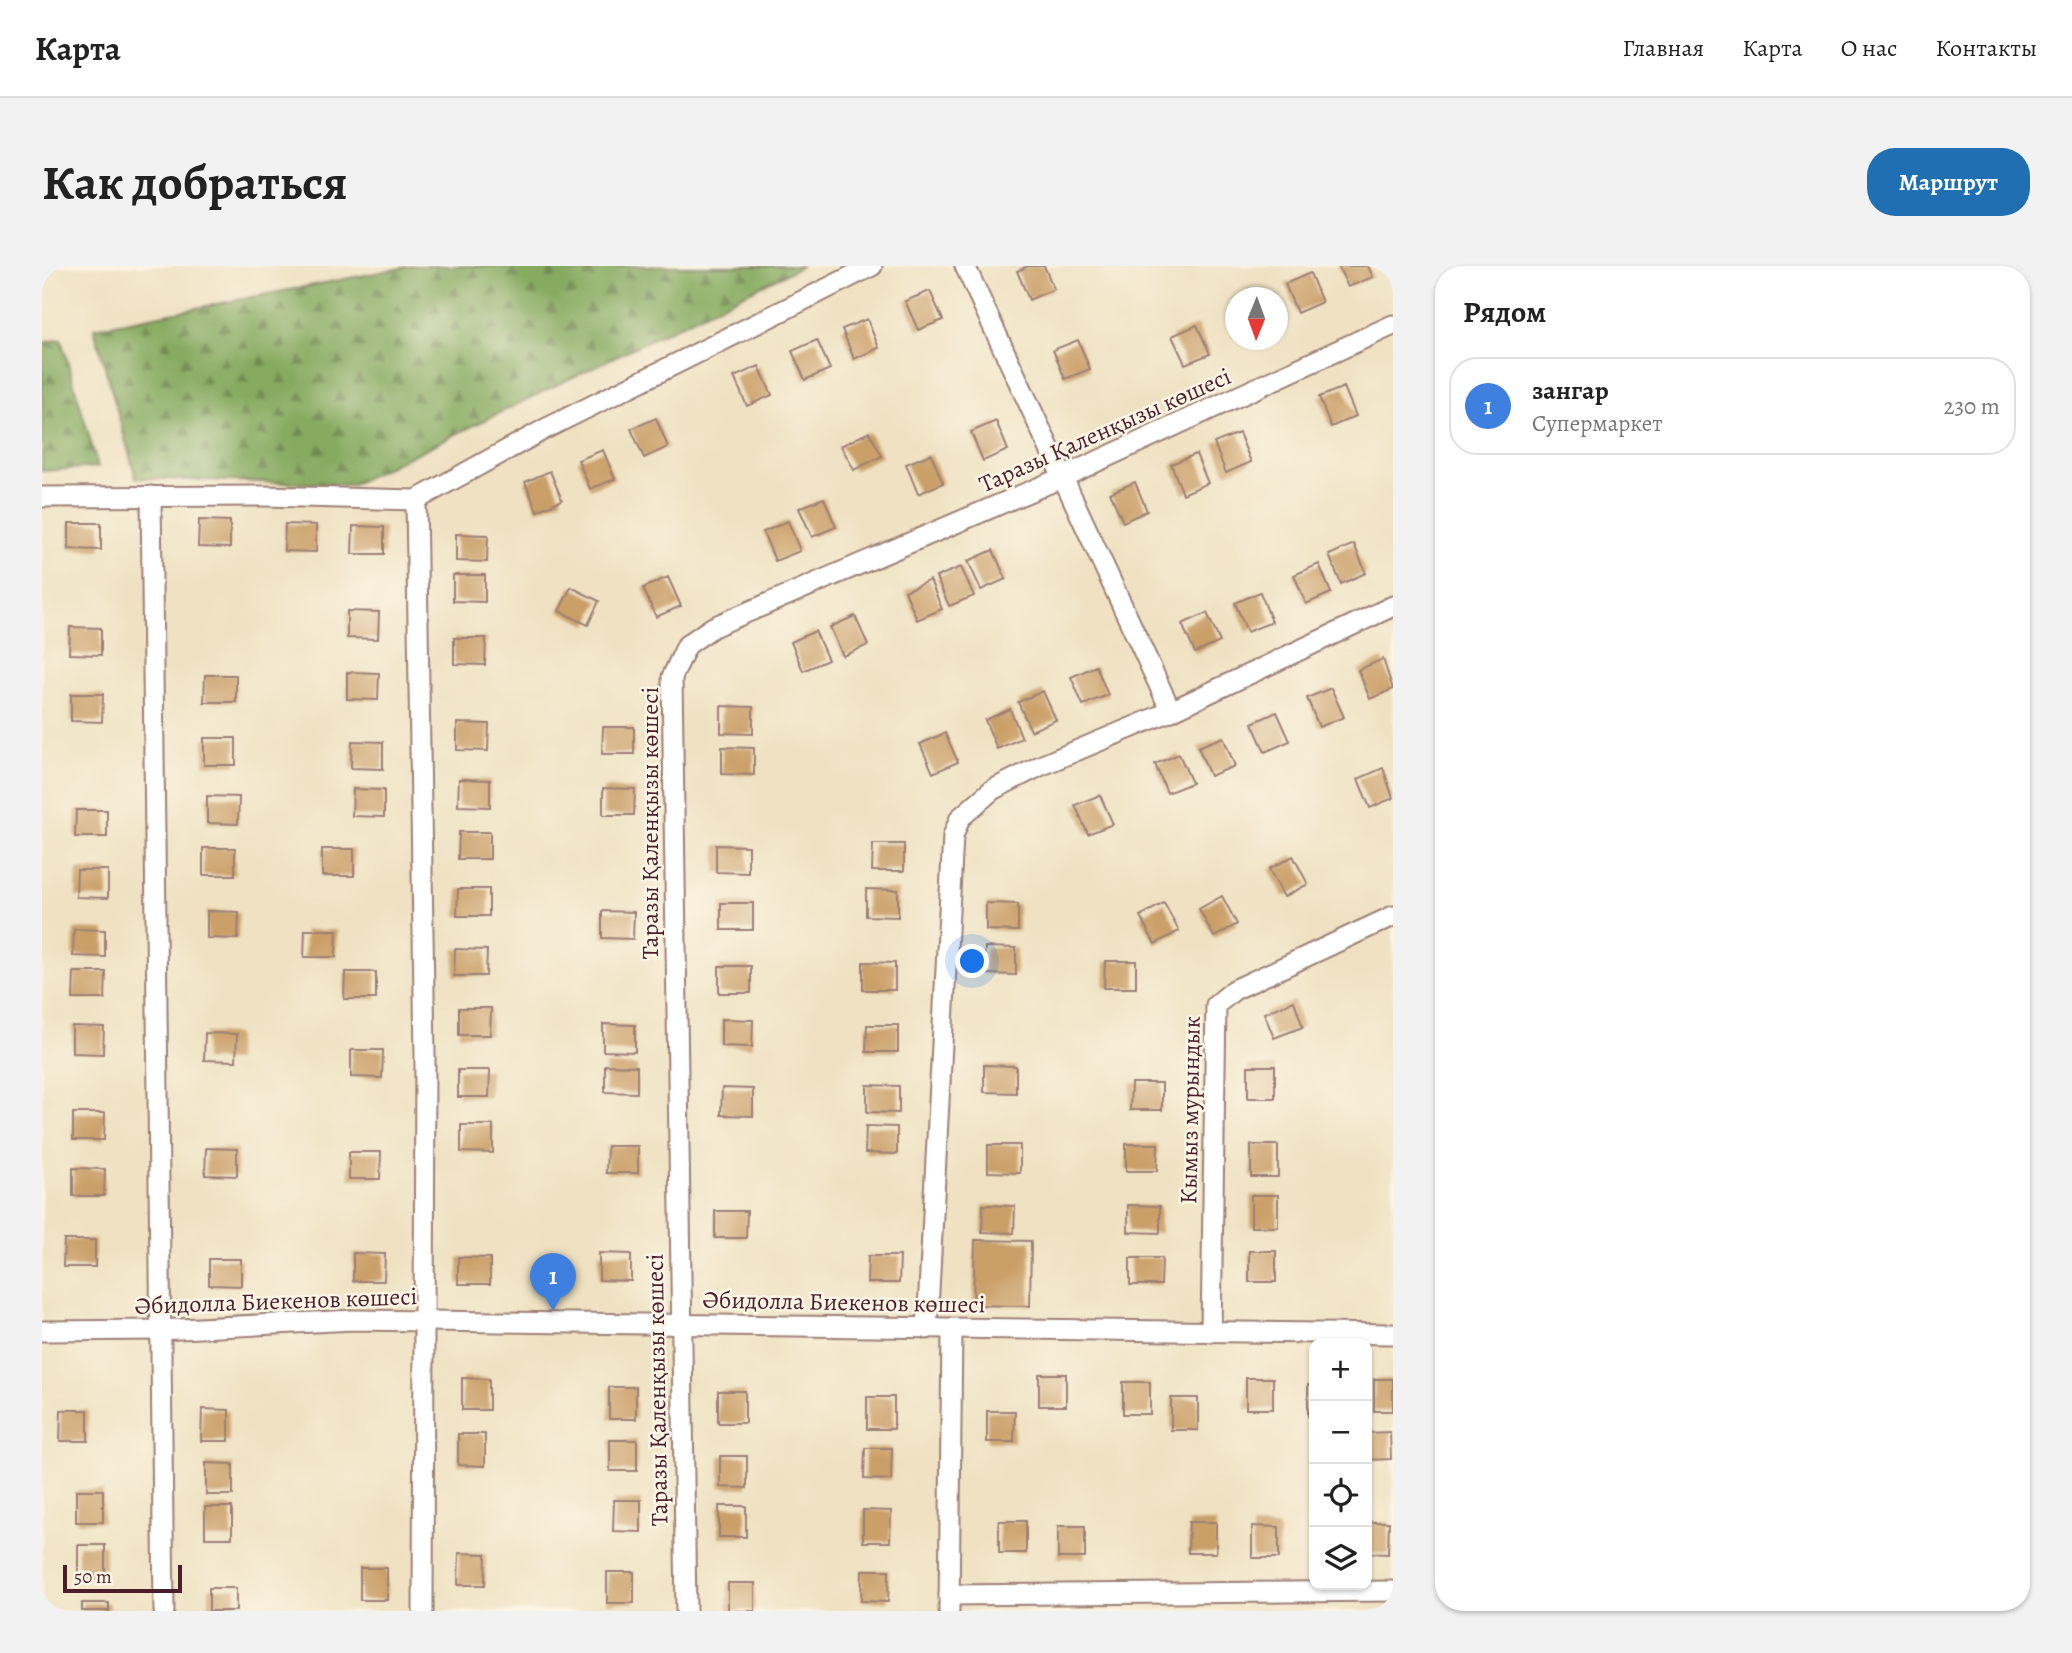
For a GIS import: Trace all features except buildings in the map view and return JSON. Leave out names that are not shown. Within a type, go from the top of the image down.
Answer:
[{"type":"street","points":[[42,497],[416,500],[545,429],[872,266]]},
{"type":"street","points":[[965,266],[1171,711]]},
{"type":"street","name":"Таразы Қаленқызы көшесі","points":[[686,1611],[673,677],[678,660],[697,635],[713,627],[1061,478],[1393,326]]},
{"type":"street","points":[[151,496],[163,1611]]},
{"type":"street","points":[[416,500],[425,1056],[423,1611]]},
{"type":"street","points":[[927,1329],[953,836],[960,818],[992,790],[1040,766],[1171,711],[1393,606]]},
{"type":"street","name":"Кымыз мурындык","points":[[1211,1332],[1216,1005],[1234,990],[1393,916]]},
{"type":"street","name":"Әбидолла Биекенов көшесі","points":[[42,1331],[160,1330],[354,1320],[1393,1334]]},
{"type":"street","points":[[952,1329],[949,1603],[1393,1591]]},
{"type":"green space","points":[[411,266],[802,266],[351,485],[136,478],[94,328]]},
{"type":"green space","points":[[61,339],[98,467],[42,471],[42,343]]},
{"type":"place","name":"зангар","points":[[553,1311]]}]
